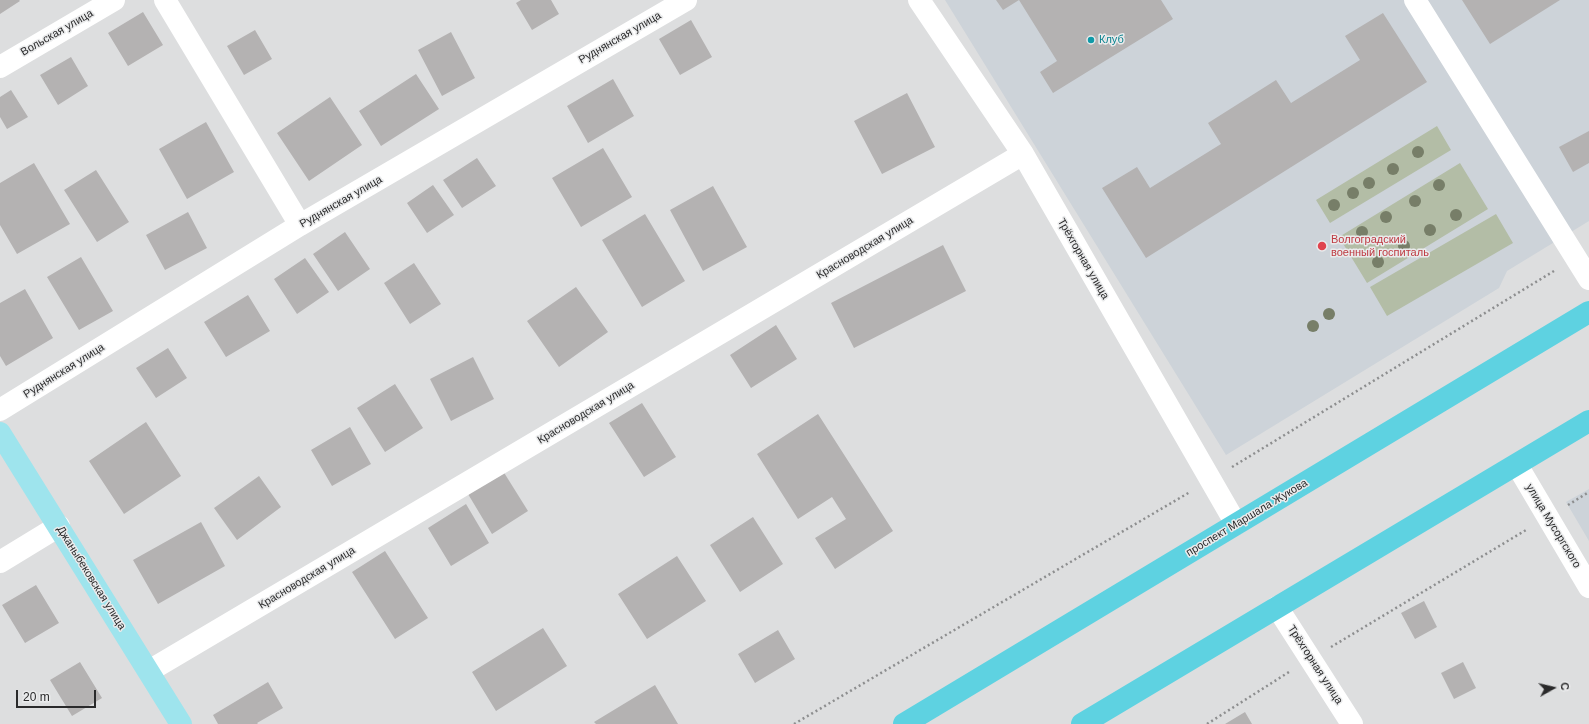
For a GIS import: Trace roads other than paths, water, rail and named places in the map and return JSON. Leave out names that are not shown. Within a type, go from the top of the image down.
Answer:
[{"type":"highway","name":"проспект Маршала Жукова","points":[[904,724],[1589,312]]},
{"type":"highway","points":[[1082,724],[1589,421]]},
{"type":"main road","name":"Джаныбековская улица","points":[[0,433],[181,724]]},
{"type":"street","name":"Вольская улица","points":[[0,67],[114,0]]},
{"type":"street","points":[[165,0],[300,226]]},
{"type":"street","name":"Руднянская улица","points":[[0,410],[300,226],[686,0]]},
{"type":"street","name":"Трёхгорная улица","points":[[919,0],[1023,154],[1236,524]]},
{"type":"street","points":[[1415,0],[1589,278]]},
{"type":"street","name":"Красноводская улица","points":[[149,672],[1023,154]]},
{"type":"street","name":"улица Мусоргского","points":[[1517,465],[1589,587]]},
{"type":"street","points":[[0,562],[59,526]]},
{"type":"street","name":"Трёхгорная улица","points":[[1277,607],[1352,724]]},
{"type":"place","name":"Клуб","points":[[1091,40]]},
{"type":"place","name":"Волгоградский военный госпиталь","points":[[1322,246]]}]
